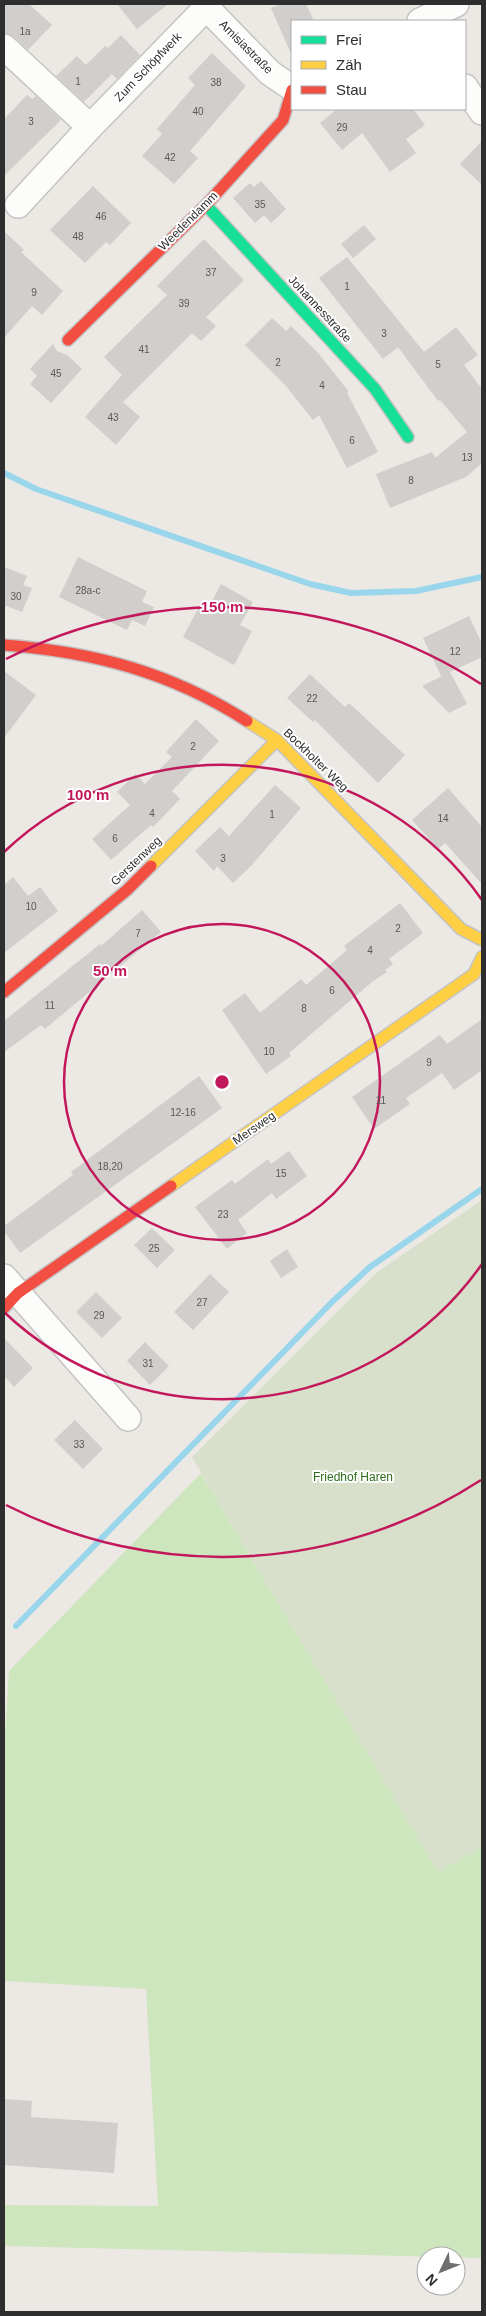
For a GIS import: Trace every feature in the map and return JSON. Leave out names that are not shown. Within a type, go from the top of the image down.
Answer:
[{"type":"street","points":[[424,20],[456,4]]},
{"type":"street","name":"Amisiastraße","points":[[205,6],[270,73],[291,88]]},
{"type":"street","name":"Zum Schöpfwerk","points":[[18,205],[205,6]]},
{"type":"street","points":[[4,47],[90,127]]},
{"type":"street","points":[[466,88],[482,112]]},
{"type":"street","name":"Weedendamm","points":[[68,340],[206,205],[282,120],[291,92]]},
{"type":"street","name":"Johannesstraße","points":[[206,205],[375,389],[408,438]]},
{"type":"street","name":"Bockholter Weg","points":[[4,645],[76,653],[124,664],[179,684],[244,717],[277,740],[461,929],[482,940]]},
{"type":"street","name":"Gerstenweg","points":[[4,992],[127,890],[277,740]]},
{"type":"street","name":"Mersweg","points":[[128,1418],[9,1293],[474,974],[482,957]]},
{"type":"green space","name":"Friedhof Haren","points":[[482,1200],[482,1847],[438,1872],[192,1457],[376,1273]]},
{"type":"green space","points":[[201,1473],[438,1871],[482,1847],[482,2258],[466,2258],[466,2246],[416,2246],[416,2256],[4,2246],[4,2205],[158,2206],[146,1989],[4,1981],[4,1749],[9,1671]]},
{"type":"building","points":[[4,4],[29,4],[52,25],[28,50],[13,36],[4,33]]},
{"type":"building","points":[[117,4],[168,4],[137,29]]},
{"type":"building","points":[[281,4],[306,4],[314,20],[291,20],[291,54],[271,8]]},
{"type":"building","points":[[121,35],[140,55],[117,79],[112,74],[84,102],[56,76],[77,56],[86,65],[105,46],[108,48]]},
{"type":"building","points":[[212,53],[246,86],[190,151],[198,158],[174,184],[142,156],[162,134],[157,129],[195,85],[188,78]]},
{"type":"building","points":[[27,95],[32,99],[36,96],[61,120],[4,176],[4,119]]},
{"type":"building","points":[[336,110],[414,110],[425,125],[406,139],[416,153],[390,172],[362,133],[342,150],[320,123]]},
{"type":"building","points":[[482,141],[482,185],[460,164]]},
{"type":"building","points":[[261,181],[286,209],[271,223],[264,215],[255,223],[233,198],[250,183],[254,187]]},
{"type":"building","points":[[93,186],[131,223],[110,245],[106,242],[85,263],[50,230]]},
{"type":"building","points":[[364,225],[376,239],[353,258],[341,244]]},
{"type":"building","points":[[4,231],[24,250],[21,252],[63,291],[42,315],[32,306],[4,338]]},
{"type":"building","points":[[204,239],[244,280],[206,317],[216,326],[201,341],[192,333],[123,402],[140,417],[116,445],[85,417],[122,375],[104,357],[167,295],[157,286]]},
{"type":"building","points":[[347,257],[424,352],[456,327],[478,355],[464,365],[482,389],[482,463],[466,477],[390,508],[376,474],[432,452],[435,458],[467,432],[440,400],[438,401],[398,347],[383,359],[319,278]]},
{"type":"building","points":[[272,318],[286,331],[291,326],[319,354],[349,392],[347,393],[378,452],[347,468],[319,415],[313,420],[286,386],[245,345]]},
{"type":"building","points":[[53,344],[57,351],[67,355],[82,369],[51,403],[30,384],[37,376],[30,369]]},
{"type":"building","points":[[78,557],[147,591],[142,602],[154,607],[145,626],[132,620],[127,630],[59,597]]},
{"type":"building","points":[[4,567],[27,576],[23,585],[32,588],[22,612],[4,605]]},
{"type":"building","points":[[221,584],[253,602],[240,625],[252,631],[234,665],[183,637],[201,603],[209,607]]},
{"type":"building","points":[[469,616],[482,644],[482,657],[450,672],[467,704],[449,713],[422,686],[446,674],[441,676],[423,638]]},
{"type":"building","points":[[4,671],[36,695],[4,738]]},
{"type":"building","points":[[310,674],[345,707],[349,703],[405,755],[378,783],[315,720],[313,722],[287,698]]},
{"type":"building","points":[[196,719],[219,741],[172,791],[180,799],[153,827],[151,825],[111,860],[92,839],[130,805],[117,792],[135,774],[145,784],[172,757],[166,752]]},
{"type":"building","points":[[275,785],[301,808],[251,866],[233,883],[217,866],[214,871],[195,851],[220,827],[229,836]]},
{"type":"building","points":[[448,788],[482,827],[482,884],[445,843],[438,849],[412,820]]},
{"type":"building","points":[[13,877],[28,896],[40,887],[58,911],[4,953],[4,885]]},
{"type":"building","points":[[400,903],[423,933],[389,959],[393,964],[385,970],[387,972],[372,982],[289,1053],[291,1056],[266,1074],[222,1010],[245,993],[260,1013],[301,979],[306,985],[347,950],[344,946]]},
{"type":"building","points":[[142,910],[161,932],[45,1029],[41,1025],[4,1052],[4,1021],[100,944],[101,946]]},
{"type":"building","points":[[482,1019],[482,1070],[454,1090],[442,1073],[406,1098],[410,1104],[374,1129],[352,1097],[440,1035],[447,1044]]},
{"type":"building","points":[[199,1076],[222,1108],[20,1253],[4,1231],[4,1226],[73,1175],[71,1172]]},
{"type":"building","points":[[289,1151],[307,1176],[276,1199],[272,1193],[238,1220],[247,1233],[227,1249],[195,1207],[232,1180],[235,1184],[268,1159],[271,1164]]},
{"type":"building","points":[[152,1228],[175,1250],[157,1268],[134,1245]]},
{"type":"building","points":[[287,1249],[298,1267],[281,1278],[270,1261]]},
{"type":"building","points":[[210,1274],[229,1292],[193,1330],[174,1312]]},
{"type":"building","points":[[96,1292],[122,1318],[102,1338],[76,1312]]},
{"type":"building","points":[[4,1338],[33,1368],[14,1387],[4,1376]]},
{"type":"building","points":[[145,1342],[169,1366],[150,1385],[127,1361]]},
{"type":"building","points":[[75,1420],[103,1449],[83,1469],[54,1440]]},
{"type":"building","points":[[4,2099],[32,2101],[31,2117],[118,2123],[114,2173],[4,2165]]},
{"type":"waterway","points":[[4,473],[36,489],[310,584],[351,593],[416,591],[482,577]]},
{"type":"waterway","points":[[16,1626],[333,1301],[370,1267],[482,1189]]},
{"type":"traffic: fast","points":[[206,205],[375,389],[408,437]]},
{"type":"traffic: slow","points":[[247,721],[277,740],[461,929],[482,940]]},
{"type":"traffic: slow","points":[[151,866],[277,740]]},
{"type":"traffic: slow","points":[[171,1186],[474,974],[482,957]]},
{"type":"traffic: jam","points":[[68,340],[206,205],[283,120],[291,93]]},
{"type":"traffic: jam","points":[[4,645],[69,653],[130,667],[189,689],[247,721]]},
{"type":"traffic: jam","points":[[4,992],[127,890],[151,866]]},
{"type":"traffic: jam","points":[[4,1308],[18,1293],[171,1186]]}]
